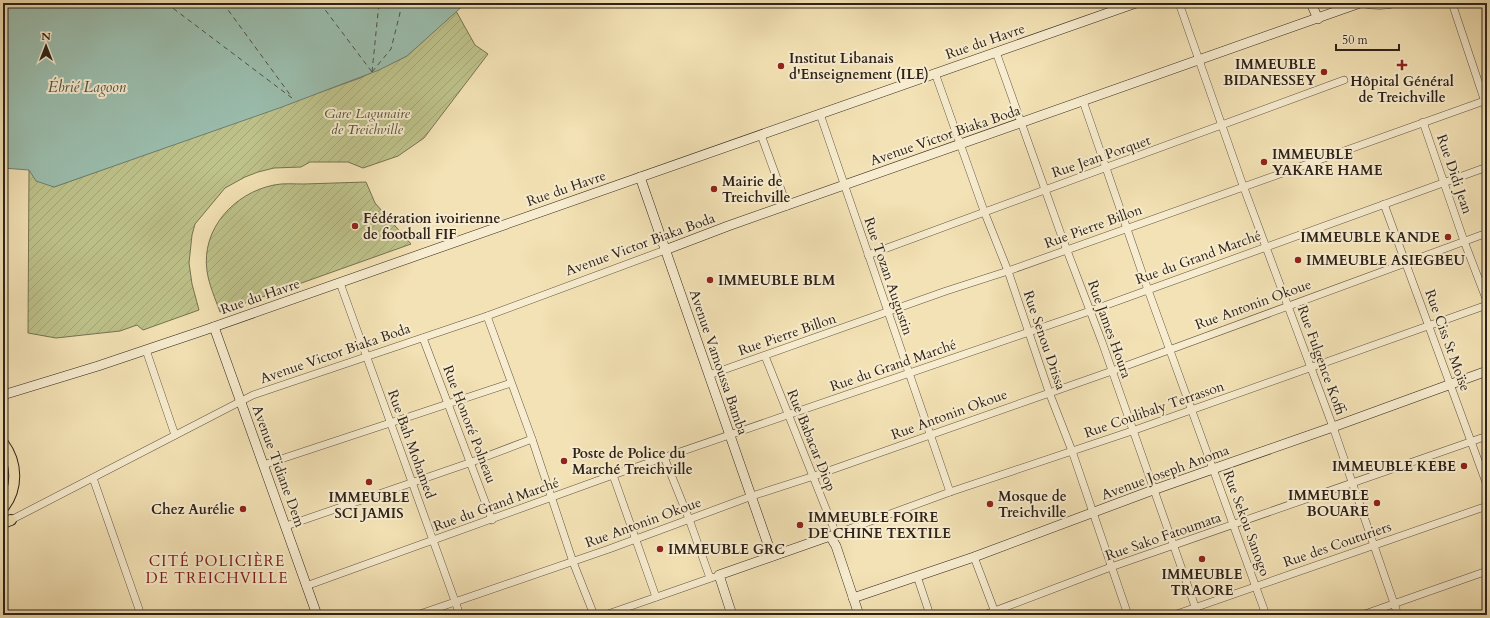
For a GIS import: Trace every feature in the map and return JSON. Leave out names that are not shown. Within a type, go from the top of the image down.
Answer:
[{"type":"main road","points":[[3,443],[11,459],[15,481],[12,492],[3,508]]},
{"type":"street","name":"Rue du Havre","points":[[3,395],[214,327],[1136,3]]},
{"type":"street","name":"Rue Fulgence Koffi","points":[[1179,3],[1222,126],[1333,427],[1351,484],[1398,615]]},
{"type":"street","points":[[1311,3],[1318,19]]},
{"type":"street","name":"Avenue Victor Biaka Boda","points":[[7,521],[240,401],[298,379],[487,316],[787,206],[1360,3]]},
{"type":"street","points":[[1360,3],[1379,6],[1388,6],[1397,3]]},
{"type":"street","points":[[1452,3],[1487,108]]},
{"type":"street","name":"Rue James Houra","points":[[996,52],[1066,250],[1112,371],[1198,615]]},
{"type":"street","name":"Rue Senou Drissa","points":[[935,74],[984,211],[1008,271],[1049,392],[1094,513],[1128,615]]},
{"type":"street","name":"Rue Jean Porquet","points":[[868,255],[984,211],[1222,126],[1344,80]]},
{"type":"street","name":"Rue Pierre Billon","points":[[709,375],[888,313],[946,291],[1008,271],[1484,100]]},
{"type":"street","name":"Rue Sekou Sanogo","points":[[1083,101],[1148,290],[1266,615]]},
{"type":"street","name":"Rue Tozan Augustin","points":[[820,114],[950,492]]},
{"type":"street","name":"Rue Didi Jean","points":[[1423,122],[1464,241],[1487,301]]},
{"type":"street","points":[[761,135],[787,206]]},
{"type":"street","name":"Rue du Grand Marché","points":[[306,586],[664,457],[910,374],[1029,331],[1090,311],[1487,166]]},
{"type":"street","name":"Avenue Vamoussa Bamba","points":[[640,177],[772,556]]},
{"type":"street","name":"Rue Ciss St Moïse","points":[[1384,204],[1472,441],[1487,486]]},
{"type":"street","name":"Rue Antonin Okoue","points":[[417,615],[573,562],[752,496],[814,476],[1112,371],[1487,233]]},
{"type":"street","name":"Rue Bah Mohamed","points":[[340,282],[460,615]]},
{"type":"street","name":"Rue Coulibaly Terrasson","points":[[833,535],[950,492],[1132,431],[1310,367],[1487,306]]},
{"type":"street","points":[[487,316],[532,439],[573,562],[594,615]]},
{"type":"street","name":"Avenue Tidiane Dem","points":[[214,327],[317,615]]},
{"type":"street","name":"Rue Honoré Polneau","points":[[423,338],[469,463],[492,520]]},
{"type":"street","points":[[146,350],[175,435]]},
{"type":"street","name":"Rue Babacar Diop","points":[[765,356],[814,476],[833,535]]},
{"type":"street","name":"Avenue Joseph Anoma","points":[[853,598],[974,557],[1153,490],[1487,371]]},
{"type":"street","points":[[263,465],[390,424],[511,382]]},
{"type":"street","name":"Rue Sako Fatoumata","points":[[984,615],[995,613],[1111,567],[1234,526],[1487,436]]},
{"type":"street","points":[[286,526],[469,463],[532,439]]},
{"type":"street","points":[[664,457],[732,615]]},
{"type":"street","points":[[613,475],[656,597]]},
{"type":"street","points":[[92,478],[141,615]]},
{"type":"street","name":"Rue des Couturiers","points":[[1174,615],[1487,506]]},
{"type":"street","points":[[605,615],[833,535],[859,615]]},
{"type":"street","points":[[974,557],[995,613]]},
{"type":"street","points":[[1362,615],[1487,572]]},
{"type":"street","points":[[917,576],[930,615]]},
{"type":"green space","name":"Gare Lagunaire de Treichville","points":[[456,11],[475,45],[488,54],[424,138],[398,156],[363,168],[348,162],[310,162],[301,167],[274,168],[258,172],[225,188],[195,224],[192,235],[189,263],[192,284],[199,310],[143,330],[137,325],[120,331],[56,338],[28,333],[29,170],[54,187],[360,78],[407,56]]},
{"type":"green space","points":[[366,182],[375,203],[411,244],[220,312],[212,292],[208,276],[207,256],[209,241],[215,227],[223,215],[234,205],[259,189],[277,184]]},
{"type":"water","name":"Ébrié Lagoon","points":[[3,3],[466,3],[407,56],[379,70],[282,107],[54,187],[36,181],[29,170],[3,168]]},
{"type":"ferry route","points":[[166,3],[292,98]]},
{"type":"ferry route","points":[[223,3],[291,96]]},
{"type":"ferry route","points":[[320,3],[372,72]]},
{"type":"ferry route","points":[[372,72],[379,3]]},
{"type":"ferry route","points":[[372,72],[391,49],[400,13],[400,3]]},
{"type":"place","name":"Hôpital Général de Treichville","points":[[1402,65]]},
{"type":"place","name":"Institut Libanais d'Enseignement (ILE)","points":[[781,66]]},
{"type":"place","name":"IMMEUBLE BIDANESSEY","points":[[1324,72]]},
{"type":"place","name":"IMMEUBLE YAKARE HAME","points":[[1264,162]]},
{"type":"place","name":"Mairie de Treichville","points":[[714,189]]},
{"type":"place","name":"Fédération ivoirienne de football FIF","points":[[355,226]]},
{"type":"place","name":"IMMEUBLE KANDE","points":[[1448,237]]},
{"type":"place","name":"IMMEUBLE ASIEGBEU","points":[[1298,260]]},
{"type":"place","name":"IMMEUBLE BLM","points":[[710,280]]},
{"type":"place","name":"Poste de Police du Marché Treichville","points":[[564,461]]},
{"type":"place","name":"IMMEUBLE KEBE","points":[[1464,466]]},
{"type":"place","name":"IMMEUBLE SCI JAMIS","points":[[369,482]]},
{"type":"place","name":"IMMEUBLE BOUARE","points":[[1377,503]]},
{"type":"place","name":"Mosque de Treichville","points":[[990,504]]},
{"type":"place","name":"Chez Aurélie","points":[[243,509]]},
{"type":"place","name":"IMMEUBLE FOIRE DE CHINE TEXTILE","points":[[800,525]]},
{"type":"place","name":"IMMEUBLE GRC","points":[[660,549]]},
{"type":"place","name":"IMMEUBLE TRAORE","points":[[1202,559]]},
{"type":"district","name":"CITÉ POLICIÈRE DE TREICHVILLE","points":[[217,570]]}]
